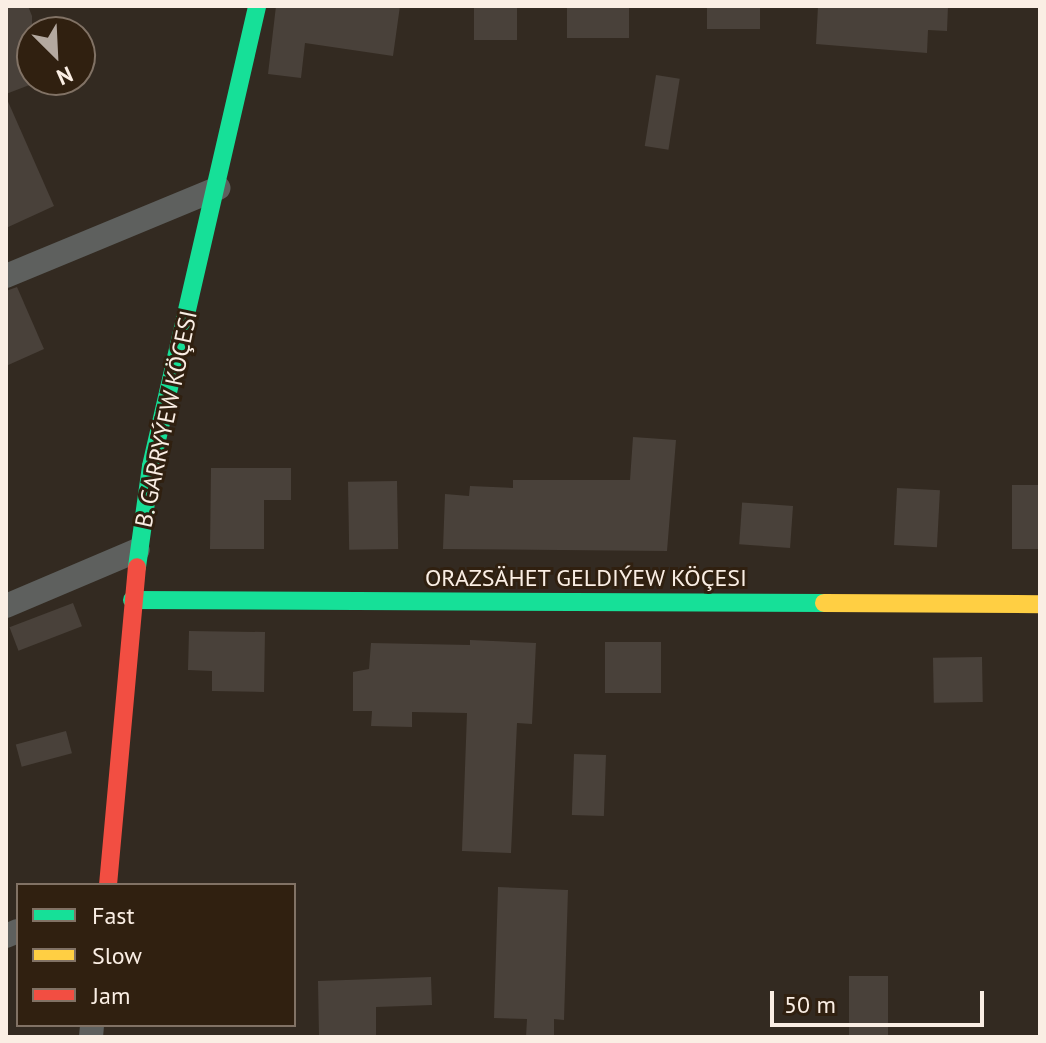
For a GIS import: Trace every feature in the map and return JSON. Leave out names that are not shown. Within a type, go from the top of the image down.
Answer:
[{"type":"street","name":"B. GARRYÝEW KÖÇESI","points":[[108,883],[132,600],[151,466],[218,188],[257,6]]},
{"type":"street","points":[[6,276],[218,188]]},
{"type":"street","points":[[6,606],[138,550]]},
{"type":"street","name":"ORAZSÄHET GELDIÝEW KÖÇESI","points":[[132,600],[1040,604]]},
{"type":"building","points":[[6,6],[28,6],[32,16],[16,16],[16,90],[6,94]]},
{"type":"building","points":[[276,6],[400,6],[393,56],[305,43],[301,78],[268,74]]},
{"type":"building","points":[[474,6],[517,6],[517,40],[474,40]]},
{"type":"building","points":[[567,6],[629,6],[629,38],[567,38]]},
{"type":"building","points":[[707,6],[760,6],[760,29],[707,29]]},
{"type":"building","points":[[818,6],[948,6],[947,31],[928,30],[927,53],[816,44]]},
{"type":"building","points":[[656,75],[680,79],[668,150],[645,146]]},
{"type":"building","points":[[6,97],[54,206],[6,228]]},
{"type":"building","points":[[17,287],[44,349],[6,366],[6,291]]},
{"type":"building","points":[[633,437],[676,440],[667,551],[443,549],[445,494],[469,496],[470,486],[513,488],[513,480],[630,480]]},
{"type":"building","points":[[211,468],[291,468],[291,500],[264,500],[264,549],[210,549]]},
{"type":"building","points":[[397,481],[398,549],[349,550],[348,482]]},
{"type":"building","points":[[1012,485],[1040,485],[1040,549],[1012,549]]},
{"type":"building","points":[[897,488],[940,490],[937,547],[894,545]]},
{"type":"building","points":[[742,502],[793,506],[790,548],[739,544]]},
{"type":"building","points":[[73,603],[82,626],[18,651],[10,627]]},
{"type":"building","points":[[189,631],[265,632],[264,692],[212,691],[212,671],[188,670]]},
{"type":"building","points":[[470,640],[536,643],[532,724],[517,723],[511,853],[462,851],[467,713],[412,712],[412,727],[371,726],[372,711],[353,711],[353,672],[369,669],[371,643],[470,645]]},
{"type":"building","points":[[605,642],[661,642],[661,693],[605,693]]},
{"type":"building","points":[[982,657],[983,702],[934,703],[933,658]]},
{"type":"building","points":[[66,731],[72,753],[22,767],[16,744]]},
{"type":"building","points":[[574,754],[606,755],[604,816],[572,815]]},
{"type":"building","points":[[498,887],[568,890],[564,1020],[554,1019],[554,1037],[526,1037],[527,1019],[494,1018]]},
{"type":"building","points":[[849,976],[888,976],[888,1037],[849,1037]]},
{"type":"building","points":[[431,977],[432,1005],[376,1007],[376,1037],[319,1037],[318,981]]},
{"type":"traffic: fast","points":[[137,567],[151,466],[257,6]]},
{"type":"traffic: fast","points":[[132,600],[824,603]]},
{"type":"traffic: slow","points":[[824,603],[1040,604]]},
{"type":"traffic: jam","points":[[108,883],[137,567]]}]
